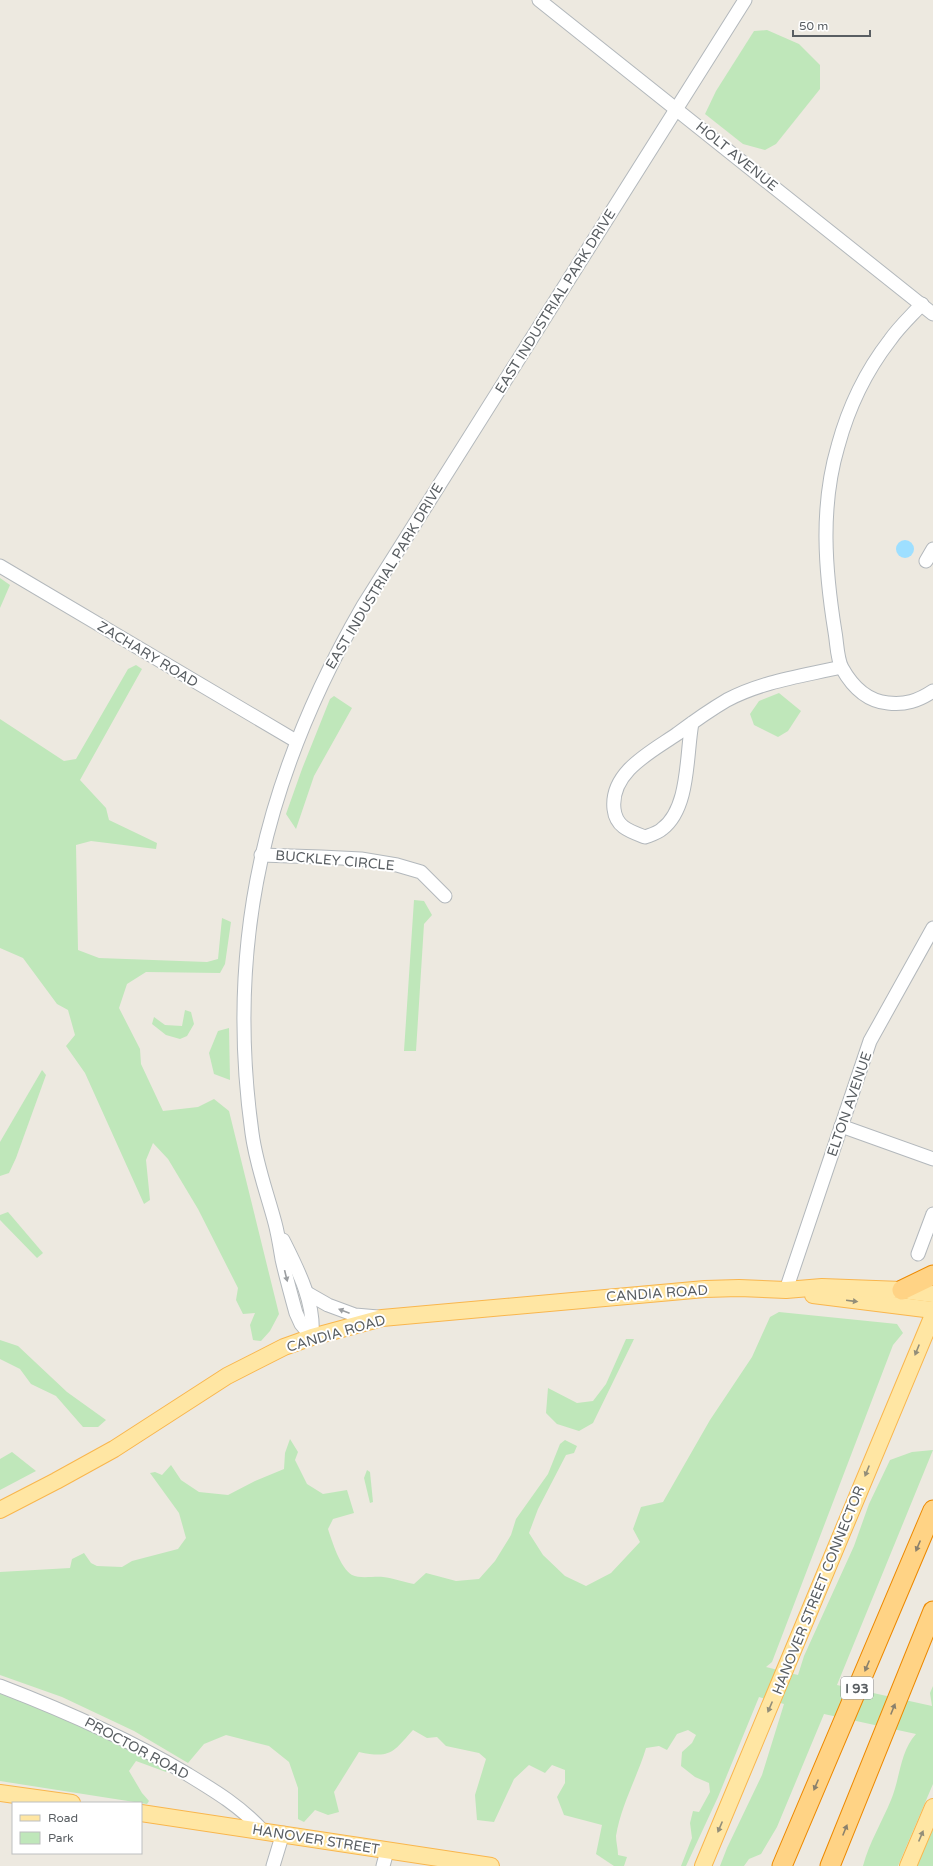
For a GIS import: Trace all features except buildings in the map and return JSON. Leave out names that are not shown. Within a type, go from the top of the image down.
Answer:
[{"type":"highway","points":[[902,1290],[933,1275]]},
{"type":"highway","name":"I 93","points":[[782,1866],[933,1510]]},
{"type":"highway","points":[[830,1866],[933,1611]]},
{"type":"main road","name":"CANDIA ROAD","points":[[0,1510],[114,1449],[227,1376],[284,1347],[312,1337],[382,1318],[706,1289],[739,1288],[786,1290],[822,1287],[902,1290],[933,1294]]},
{"type":"main road","name":"CANDIA ROAD","points":[[786,1290],[821,1297],[933,1310]]},
{"type":"main road","name":"HANOVER STREET CONNECTOR","points":[[703,1866],[933,1315]]},
{"type":"main road","points":[[0,1793],[65,1802]]},
{"type":"main road","points":[[908,1866],[933,1807]]},
{"type":"main road","name":"HANOVER STREET","points":[[142,1813],[282,1833],[385,1858],[490,1866]]},
{"type":"street","name":"HOLT AVENUE","points":[[539,0],[677,108],[933,314]]},
{"type":"street","name":"EAST INDUSTRIAL PARK DRIVE","points":[[312,1337],[301,1324],[296,1312],[276,1224],[263,1185],[252,1134],[244,1020],[247,952],[262,855],[279,789],[296,741],[324,676],[363,606],[745,0]]},
{"type":"street","points":[[922,304],[890,340],[858,392],[837,446],[826,512],[826,545],[828,584],[841,667],[859,691],[879,702],[898,705],[914,702],[933,691]]},
{"type":"street","points":[[926,561],[933,549]]},
{"type":"street","name":"ZACHARY ROAD","points":[[0,566],[296,741]]},
{"type":"street","points":[[692,723],[688,742],[688,762],[684,783],[680,801],[673,817],[662,830],[645,837],[627,831],[615,818],[613,799],[619,782],[630,768],[644,756],[692,723],[728,700],[750,690],[795,676],[841,667]]},
{"type":"street","name":"BUCKLEY CIRCLE","points":[[262,855],[345,858],[397,865],[421,872],[445,896]]},
{"type":"street","name":"ELTON AVENUE","points":[[786,1290],[870,1041],[933,928]]},
{"type":"street","points":[[842,1126],[933,1159]]},
{"type":"street","points":[[918,1254],[933,1214]]},
{"type":"street","name":"EAST INDUSTRIAL PARK DRIVE","points":[[276,1224],[307,1293],[313,1321],[312,1337]]},
{"type":"street","points":[[307,1293],[328,1305],[356,1315],[382,1318]]},
{"type":"street","name":"PROCTOR ROAD","points":[[0,1686],[77,1716],[152,1753],[232,1802],[247,1813],[262,1830]]},
{"type":"street","points":[[273,1866],[282,1833]]},
{"type":"green space","points":[[767,30],[799,44],[820,65],[820,89],[776,144],[765,150],[743,144],[705,114],[716,91],[754,31]]},
{"type":"green space","points":[[0,578],[10,585],[0,608]]},
{"type":"green space","points":[[136,665],[142,669],[80,780],[106,808],[109,820],[157,843],[156,849],[91,841],[76,845],[78,950],[99,958],[207,962],[218,959],[222,918],[231,922],[225,964],[220,973],[146,972],[127,984],[119,1008],[140,1049],[141,1064],[163,1111],[198,1107],[214,1099],[229,1111],[279,1314],[270,1331],[261,1341],[253,1340],[250,1325],[255,1313],[243,1314],[236,1300],[238,1288],[198,1209],[168,1159],[153,1143],[146,1160],[150,1200],[144,1204],[85,1073],[66,1046],[75,1035],[68,1010],[57,1004],[23,958],[0,948],[0,719],[64,761],[76,759],[128,669]]},
{"type":"green space","points":[[779,693],[801,711],[788,731],[778,737],[754,725],[750,714],[759,701]]},
{"type":"green space","points":[[334,696],[352,708],[314,776],[296,829],[286,814],[330,699]]},
{"type":"green space","points":[[414,900],[424,901],[432,915],[424,924],[416,1051],[404,1051]]},
{"type":"green space","points":[[185,1010],[191,1012],[194,1024],[187,1036],[180,1039],[166,1035],[152,1024],[154,1017],[165,1025],[182,1026]]},
{"type":"green space","points":[[229,1028],[230,1080],[214,1074],[209,1053],[218,1031]]},
{"type":"green space","points":[[42,1070],[46,1075],[16,1158],[9,1173],[0,1176],[0,1142]]},
{"type":"green space","points":[[8,1212],[43,1253],[37,1258],[0,1220],[0,1215]]},
{"type":"green space","points":[[779,1312],[897,1324],[903,1333],[893,1345],[772,1662],[766,1667],[798,1675],[804,1656],[854,1546],[869,1504],[890,1460],[912,1452],[933,1450],[837,1685],[932,1706],[930,1693],[933,1686],[933,1784],[898,1866],[863,1866],[872,1841],[894,1792],[903,1757],[916,1734],[824,1714],[777,1827],[761,1854],[749,1859],[744,1866],[720,1866],[762,1775],[784,1704],[759,1697],[718,1797],[686,1866],[681,1866],[692,1838],[690,1823],[693,1811],[699,1812],[710,1792],[709,1783],[695,1777],[681,1766],[682,1752],[692,1743],[696,1735],[688,1730],[677,1734],[667,1750],[659,1746],[646,1748],[625,1802],[616,1836],[618,1855],[627,1857],[624,1866],[614,1866],[596,1854],[602,1825],[564,1815],[557,1797],[565,1783],[565,1770],[552,1765],[545,1773],[529,1765],[514,1779],[494,1822],[477,1820],[475,1795],[486,1759],[479,1753],[446,1746],[437,1737],[427,1738],[413,1730],[401,1744],[390,1752],[378,1755],[359,1752],[334,1792],[339,1812],[328,1815],[315,1810],[304,1822],[298,1819],[298,1788],[289,1762],[269,1746],[226,1735],[204,1744],[188,1763],[134,1731],[62,1697],[0,1675],[0,1572],[70,1568],[72,1559],[84,1553],[91,1563],[97,1566],[122,1567],[132,1561],[178,1549],[186,1538],[179,1513],[150,1473],[155,1472],[162,1475],[171,1465],[181,1480],[199,1492],[228,1495],[255,1481],[284,1469],[285,1453],[290,1439],[298,1452],[295,1460],[307,1484],[323,1494],[347,1490],[354,1513],[333,1519],[328,1529],[340,1561],[348,1572],[355,1576],[391,1578],[414,1584],[426,1573],[456,1581],[479,1579],[495,1561],[511,1535],[516,1519],[548,1474],[560,1444],[565,1440],[577,1446],[574,1453],[566,1455],[538,1509],[529,1533],[543,1555],[565,1576],[586,1586],[611,1573],[640,1542],[633,1529],[641,1507],[663,1502],[710,1420],[752,1357],[770,1317]]},
{"type":"green space","points":[[626,1339],[634,1339],[593,1423],[579,1431],[557,1424],[546,1413],[548,1388],[577,1403],[593,1401],[606,1384]]},
{"type":"green space","points":[[0,1340],[18,1346],[67,1392],[106,1420],[98,1427],[83,1427],[56,1396],[31,1384],[20,1369],[0,1359]]},
{"type":"green space","points":[[12,1452],[36,1471],[0,1490],[0,1459]]},
{"type":"green space","points":[[367,1470],[370,1472],[373,1502],[370,1503],[364,1478]]},
{"type":"green space","points":[[0,1692],[103,1735],[172,1770],[166,1772],[136,1761],[129,1771],[142,1793],[149,1801],[147,1804],[142,1802],[0,1781]]},
{"type":"green space","points":[[933,1829],[933,1866],[917,1866]]},
{"type":"water","points":[[901,540],[909,540],[914,545],[912,556],[909,558],[901,558],[896,553],[896,545]]}]
